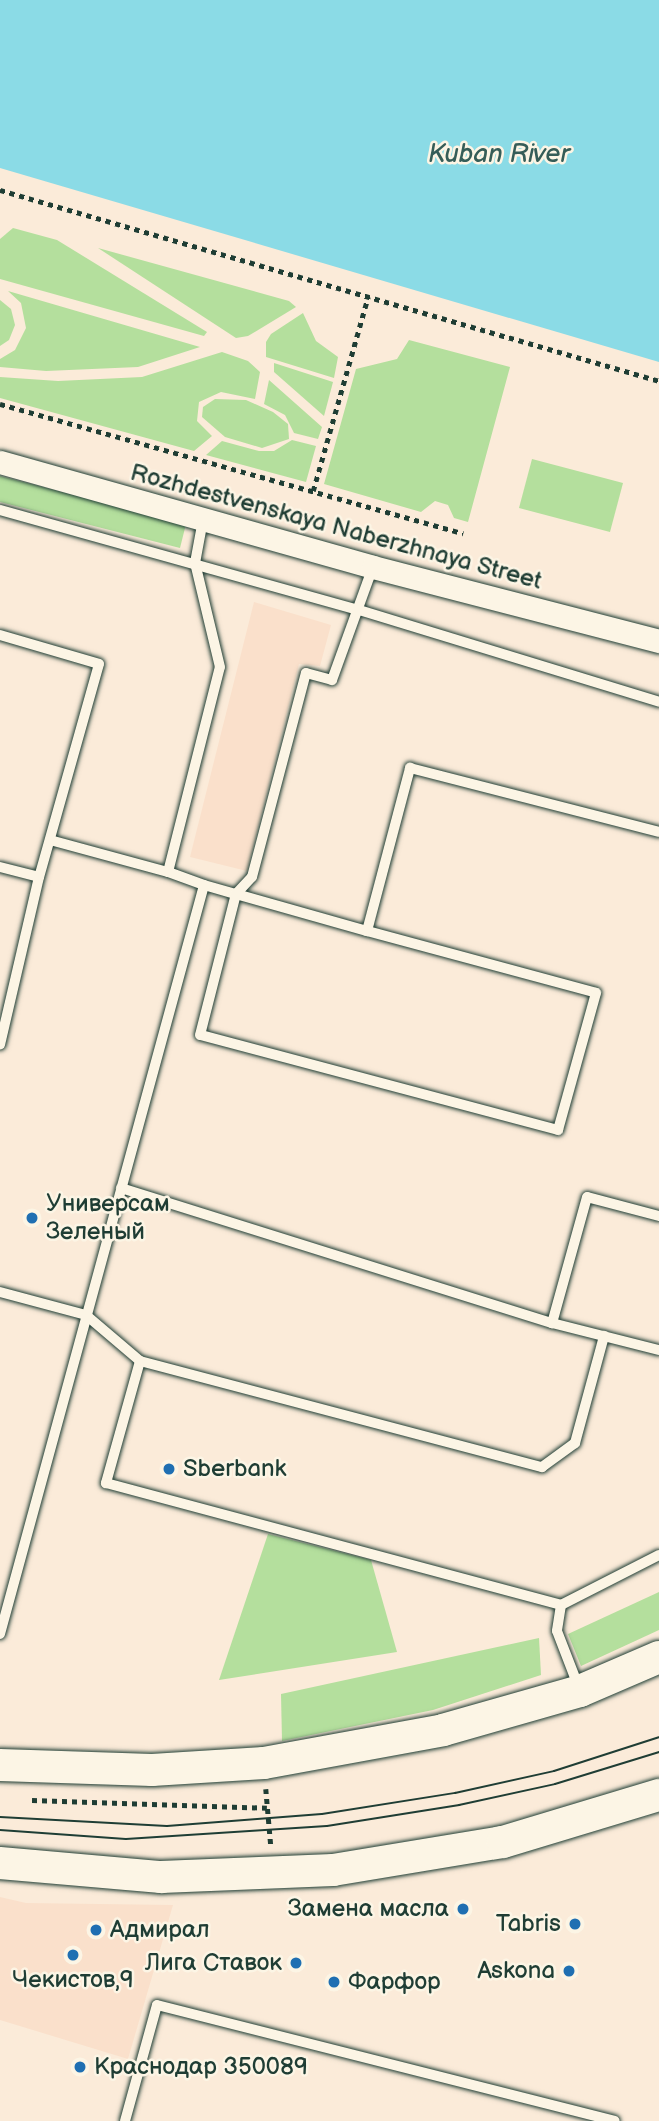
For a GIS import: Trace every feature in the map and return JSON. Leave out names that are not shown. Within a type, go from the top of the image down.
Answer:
[{"type":"main road","points":[[0,1765],[152,1770],[264,1763],[443,1730],[580,1691],[659,1657]]},
{"type":"main road","points":[[0,1863],[161,1877],[274,1875],[503,1842],[659,1795]]},
{"type":"street","name":"Rozhdestvenskaya Naberzhnaya Street","points":[[0,462],[373,567],[659,640]]},
{"type":"lane","points":[[0,510],[359,610],[659,702]]},
{"type":"lane","points":[[168,872],[220,667],[195,563],[203,520]]},
{"type":"lane","points":[[50,840],[168,872],[236,894],[367,931],[597,993],[558,1130],[200,1035],[236,894],[252,877],[306,673],[332,680],[373,567]]},
{"type":"lane","points":[[0,635],[99,664],[39,877],[0,1045]]},
{"type":"lane","points":[[367,931],[410,768],[659,832]]},
{"type":"lane","points":[[0,867],[39,877]]},
{"type":"lane","points":[[0,1634],[204,884]]},
{"type":"lane","points":[[121,1188],[552,1323],[659,1350]]},
{"type":"lane","points":[[552,1323],[587,1197],[659,1216]]},
{"type":"lane","points":[[0,1292],[86,1315],[140,1361],[542,1467],[575,1443],[604,1336]]},
{"type":"lane","points":[[140,1361],[106,1483],[561,1605],[659,1555]]},
{"type":"lane","points":[[561,1605],[557,1631],[580,1691]]},
{"type":"lane","points":[[125,2121],[157,2005],[615,2121]]},
{"type":"path","points":[[0,190],[659,381]]},
{"type":"path","points":[[313,491],[368,297]]},
{"type":"path","points":[[0,404],[463,533]]},
{"type":"path","points":[[264,1763],[274,1875]]},
{"type":"path","points":[[32,1800],[267,1808]]},
{"type":"shaded area","points":[[254,602],[331,625],[320,666],[299,664],[247,871],[190,857]]},
{"type":"shaded area","points":[[0,1897],[26,1903],[173,1905],[128,2059],[0,2020]]},
{"type":"green space","points":[[13,228],[57,240],[207,332],[204,336],[0,279],[0,239]]},
{"type":"green space","points":[[98,248],[289,301],[296,307],[248,336],[236,338]]},
{"type":"green space","points":[[8,291],[200,347],[138,367],[46,371],[0,367],[0,359],[15,350],[26,328],[21,303]]},
{"type":"green space","points":[[0,300],[11,309],[15,325],[9,340],[0,346]]},
{"type":"green space","points":[[303,313],[316,341],[338,357],[334,378],[266,357],[266,342],[271,334]]},
{"type":"green space","points":[[409,340],[510,367],[468,522],[454,518],[448,505],[435,501],[421,512],[324,484],[356,369],[397,359]]},
{"type":"green space","points":[[222,352],[248,361],[260,372],[255,399],[221,392],[199,402],[197,421],[212,436],[194,451],[0,398],[0,377],[58,381],[142,377]]},
{"type":"green space","points":[[274,363],[333,382],[324,416],[274,372]]},
{"type":"green space","points":[[269,380],[322,427],[318,439],[294,433],[285,415],[264,404]]},
{"type":"green space","points":[[215,399],[246,400],[273,412],[288,424],[289,439],[262,448],[225,437],[202,417],[203,407]]},
{"type":"green space","points":[[292,440],[316,446],[306,482],[206,455],[222,441],[259,451],[274,451]]},
{"type":"green space","points":[[532,459],[623,483],[610,532],[519,508]]},
{"type":"green space","points":[[0,476],[186,524],[180,548],[0,502]]},
{"type":"green space","points":[[268,1534],[371,1560],[397,1652],[219,1680]]},
{"type":"green space","points":[[659,1592],[659,1630],[581,1666],[568,1634]]},
{"type":"green space","points":[[539,1638],[541,1675],[433,1710],[282,1741],[281,1694]]},
{"type":"water","name":"Kuban River","points":[[0,0],[659,0],[659,362],[0,168]]},
{"type":"tram line","points":[[0,1817],[167,1826],[322,1814],[455,1793],[554,1771],[659,1737]]},
{"type":"tram line","points":[[0,1830],[126,1839],[327,1826],[459,1805],[555,1784],[659,1752]]},
{"type":"place","name":"Универсам Зеленый","points":[[32,1218]]},
{"type":"place","name":"Sberbank","points":[[169,1469]]},
{"type":"place","name":"Замена масла","points":[[463,1909]]},
{"type":"place","name":"Tabris","points":[[575,1924]]},
{"type":"place","name":"Адмирал","points":[[96,1930]]},
{"type":"place","name":"Чекистов,9","points":[[73,1955]]},
{"type":"place","name":"Лига Ставок","points":[[296,1963]]},
{"type":"place","name":"Askona","points":[[569,1971]]},
{"type":"place","name":"Фарфор","points":[[334,1982]]},
{"type":"place","name":"Краснодар 350089","points":[[80,2067]]}]
